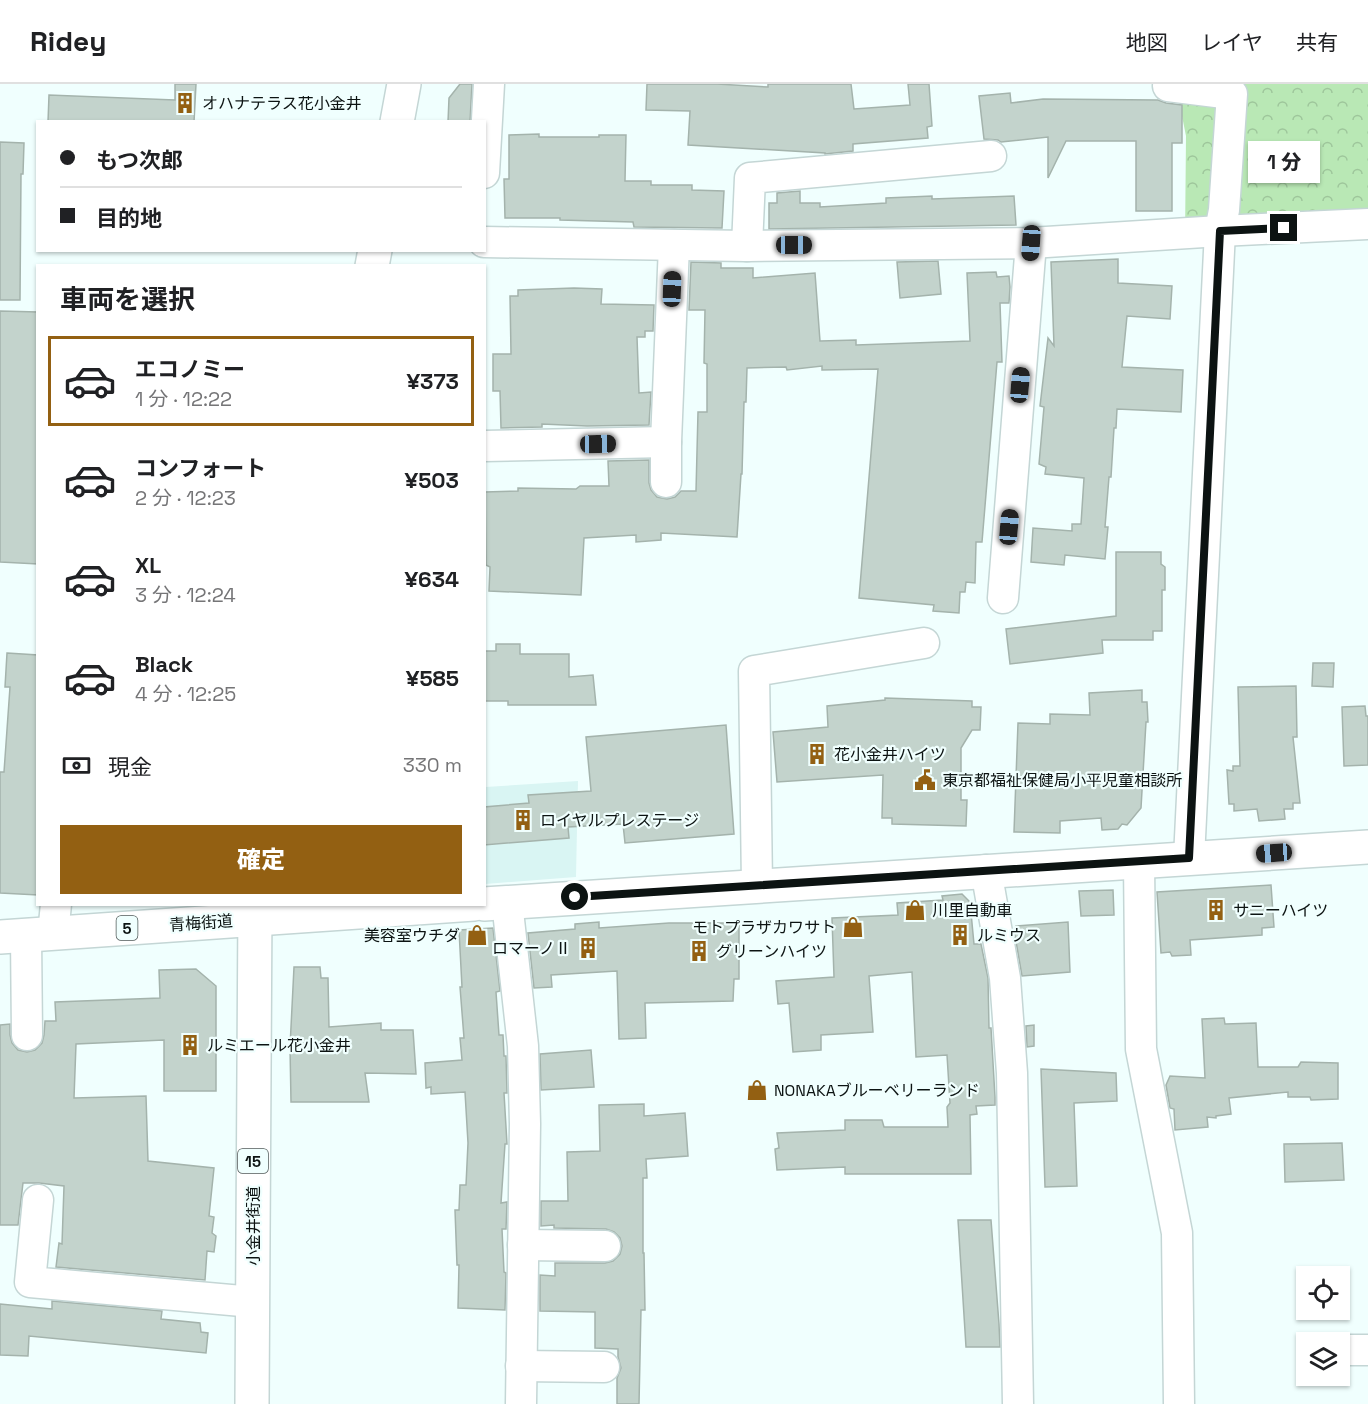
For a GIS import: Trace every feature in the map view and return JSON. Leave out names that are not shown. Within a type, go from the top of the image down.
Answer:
[{"type":"main road","points":[[397,120],[404,84]]},
{"type":"main road","points":[[496,903],[1368,847]]},
{"type":"main road","name":"青梅街道","points":[[34,928],[255,912],[430,906]]},
{"type":"main road","name":"小金井街道","points":[[252,1404],[255,912]]},
{"type":"street","points":[[486,138],[489,84]]},
{"type":"street","points":[[1168,86],[1232,94],[1224,210],[1220,231],[1189,858]]},
{"type":"street","points":[[747,246],[750,178],[991,156]]},
{"type":"street","points":[[486,242],[747,246],[1031,243],[1368,224]]},
{"type":"street","points":[[1003,598],[1031,243]]},
{"type":"street","points":[[666,482],[674,245]]},
{"type":"street","points":[[486,446],[666,442]]},
{"type":"street","points":[[757,885],[754,671],[924,643]]},
{"type":"street","points":[[1139,862],[1141,1049],[1178,1233],[1179,1404]]},
{"type":"street","points":[[986,870],[1005,978],[1012,1073],[1018,1404]]},
{"type":"street","points":[[496,903],[522,1046],[525,1124],[521,1404]]},
{"type":"street","points":[[27,1035],[34,928]]},
{"type":"street","points":[[38,1200],[30,1282],[253,1302]]},
{"type":"street","points":[[523,1245],[605,1246]]},
{"type":"street","points":[[1350,1350],[1368,1350]]},
{"type":"street","points":[[521,1365],[604,1367]]},
{"type":"shaded area","points":[[578,781],[576,877],[486,884],[486,787]]},
{"type":"green space","points":[[1167,84],[1368,84],[1368,232],[1185,239],[1186,136],[1179,101]]},
{"type":"building","points":[[175,84],[196,84],[194,120],[48,120],[49,95],[175,100]]},
{"type":"building","points":[[460,84],[472,84],[470,120],[448,120],[449,98]]},
{"type":"building","points":[[647,84],[768,87],[768,84],[851,84],[854,109],[910,105],[908,84],[929,84],[932,126],[927,127],[928,138],[853,144],[853,151],[825,154],[688,145],[690,111],[646,110]]},
{"type":"building","points":[[1010,93],[1011,103],[1043,99],[1158,100],[1182,105],[1182,143],[1172,143],[1172,211],[1136,211],[1136,141],[1066,141],[1048,178],[1048,137],[1001,142],[984,139],[979,96]]},
{"type":"building","points":[[539,134],[539,137],[626,135],[625,181],[651,181],[651,185],[692,185],[692,190],[724,191],[722,228],[634,227],[633,222],[505,218],[504,179],[509,179],[509,135]]},
{"type":"building","points":[[0,142],[24,143],[23,174],[21,174],[20,300],[0,300]]},
{"type":"building","points":[[800,191],[800,203],[820,203],[820,207],[886,203],[886,198],[1014,196],[1016,225],[769,229],[769,203],[777,203],[777,193]]},
{"type":"building","points":[[1118,259],[1118,283],[1172,286],[1170,319],[1127,316],[1122,367],[1183,370],[1181,412],[1117,409],[1105,527],[1108,527],[1105,559],[1065,555],[1064,565],[1031,562],[1033,528],[1072,531],[1072,524],[1081,524],[1084,478],[1045,474],[1046,467],[1039,464],[1044,407],[1040,406],[1048,338],[1054,346],[1051,262]]},
{"type":"building","points":[[938,261],[941,294],[900,298],[897,262]]},
{"type":"building","points":[[691,262],[721,263],[721,268],[753,268],[753,278],[815,273],[820,341],[856,340],[856,345],[970,341],[967,273],[996,272],[997,277],[1009,276],[1009,303],[1000,303],[1002,362],[997,362],[982,542],[976,542],[975,583],[966,582],[965,592],[960,592],[959,613],[933,611],[934,605],[859,598],[878,369],[822,370],[822,366],[787,370],[786,367],[747,368],[737,537],[661,533],[661,540],[636,542],[636,535],[584,538],[581,595],[489,591],[490,567],[486,565],[486,492],[518,491],[518,488],[576,489],[580,486],[609,486],[608,461],[649,460],[649,483],[657,497],[667,499],[675,497],[681,491],[696,491],[698,412],[707,412],[707,364],[704,363],[705,310],[689,310]]},
{"type":"building","points":[[602,289],[601,304],[654,305],[653,331],[645,331],[645,337],[637,337],[639,393],[651,392],[649,425],[542,424],[542,427],[501,428],[500,391],[493,391],[493,354],[511,354],[510,296],[518,296],[518,290]]},
{"type":"building","points":[[0,311],[36,312],[36,564],[0,562]]},
{"type":"building","points":[[1116,552],[1161,552],[1161,564],[1165,567],[1165,590],[1162,590],[1162,631],[1153,631],[1153,640],[1102,640],[1103,653],[1010,664],[1006,629],[1116,616]]},
{"type":"building","points":[[496,644],[520,644],[520,654],[569,654],[569,677],[593,675],[596,705],[508,705],[508,701],[486,701],[486,651],[496,651]]},
{"type":"building","points":[[7,653],[36,655],[36,895],[0,893],[0,772],[4,772],[10,687],[5,687]]},
{"type":"building","points":[[1313,663],[1334,663],[1333,687],[1312,686]]},
{"type":"building","points":[[1296,686],[1297,737],[1293,737],[1300,803],[1293,803],[1293,809],[1284,809],[1285,819],[1259,821],[1257,809],[1234,811],[1234,804],[1229,804],[1227,770],[1233,771],[1233,766],[1240,766],[1238,687]]},
{"type":"building","points":[[1142,690],[1142,702],[1147,702],[1148,722],[1146,722],[1141,808],[1127,825],[1122,824],[1118,829],[1102,830],[1101,818],[1060,821],[1060,833],[1014,832],[1018,723],[1050,724],[1050,714],[1090,715],[1089,693]]},
{"type":"building","points":[[885,698],[972,701],[972,707],[981,707],[980,730],[972,730],[961,748],[961,800],[967,800],[966,826],[892,824],[892,818],[882,818],[883,775],[777,782],[773,732],[828,727],[827,706],[885,700]]},
{"type":"building","points":[[1365,706],[1366,716],[1368,716],[1368,765],[1344,766],[1342,707]]},
{"type":"building","points":[[726,725],[734,834],[625,843],[623,824],[568,827],[569,838],[486,845],[486,807],[529,803],[528,795],[591,791],[586,737]]},
{"type":"building","name":"サニーハイツ","points":[[1271,885],[1274,927],[1262,928],[1262,935],[1190,940],[1191,955],[1172,956],[1170,952],[1161,953],[1157,892]]},
{"type":"building","points":[[1113,890],[1114,915],[1081,916],[1079,891]]},
{"type":"building","points":[[962,894],[970,902],[974,944],[981,944],[988,978],[989,1028],[991,1028],[995,1097],[995,1105],[976,1106],[977,1114],[970,1115],[971,1174],[845,1174],[845,1167],[777,1170],[775,1149],[779,1148],[777,1133],[845,1130],[845,1120],[882,1120],[884,1127],[948,1127],[947,1107],[950,1103],[947,1055],[916,1057],[912,972],[869,976],[873,1032],[821,1035],[821,1050],[793,1052],[789,1003],[778,1004],[776,981],[834,977],[832,918],[898,915],[897,903],[943,900],[942,896]]},
{"type":"building","points":[[599,922],[599,928],[669,923],[739,923],[739,979],[734,979],[733,1001],[645,1003],[646,1038],[619,1039],[617,971],[551,975],[552,987],[534,988],[528,933],[575,929],[575,924]]},
{"type":"building","points":[[1068,922],[1070,972],[1022,976],[1014,930],[1016,926]]},
{"type":"building","points":[[493,928],[500,991],[496,992],[499,1035],[503,1035],[504,1056],[506,1056],[507,1093],[504,1093],[507,1144],[505,1144],[501,1203],[507,1202],[506,1229],[502,1229],[504,1272],[506,1273],[505,1310],[458,1308],[459,1265],[457,1265],[455,1210],[459,1210],[460,1185],[466,1185],[468,1143],[465,1092],[431,1094],[431,1087],[426,1088],[425,1063],[462,1060],[460,1038],[464,1038],[459,930]]},
{"type":"building","points":[[294,967],[320,967],[321,978],[328,978],[329,1027],[381,1023],[381,1030],[413,1030],[416,1074],[365,1073],[369,1102],[291,1102],[290,1047]]},
{"type":"building","points":[[196,969],[216,986],[216,1091],[164,1091],[164,1040],[76,1044],[74,1098],[146,1096],[148,1161],[214,1168],[209,1216],[214,1217],[212,1233],[216,1236],[214,1252],[207,1251],[205,1280],[56,1267],[59,1243],[62,1244],[64,1186],[23,1183],[18,1225],[0,1225],[0,1025],[10,1024],[12,1043],[18,1050],[27,1052],[35,1050],[42,1043],[45,1021],[56,1021],[55,1002],[160,998],[159,970]]},
{"type":"building","points":[[1224,1018],[1225,1024],[1256,1023],[1258,1067],[1298,1067],[1301,1062],[1338,1063],[1338,1099],[1311,1100],[1310,1097],[1288,1097],[1288,1092],[1229,1098],[1231,1114],[1216,1116],[1216,1118],[1207,1117],[1208,1127],[1175,1130],[1174,1109],[1170,1108],[1166,1085],[1170,1076],[1205,1078],[1202,1019]]},
{"type":"building","points":[[1034,1025],[1034,1046],[1027,1047],[1026,1026]]},
{"type":"building","points":[[591,1050],[594,1087],[541,1090],[540,1054]]},
{"type":"building","points":[[1041,1069],[1116,1073],[1117,1101],[1074,1103],[1077,1186],[1045,1187]]},
{"type":"building","points":[[644,1104],[644,1116],[685,1113],[688,1156],[646,1159],[647,1178],[643,1178],[645,1310],[641,1310],[639,1404],[617,1404],[617,1378],[621,1368],[618,1349],[595,1348],[595,1312],[540,1311],[540,1275],[555,1276],[555,1263],[613,1261],[620,1254],[622,1246],[620,1238],[614,1232],[606,1229],[541,1226],[541,1201],[568,1201],[567,1152],[600,1151],[599,1105]]},
{"type":"building","points":[[1342,1143],[1344,1180],[1285,1182],[1284,1144]]},
{"type":"building","points":[[958,1220],[991,1220],[1000,1347],[966,1347]]},
{"type":"building","points":[[52,1301],[162,1311],[161,1319],[200,1323],[201,1332],[208,1333],[206,1353],[29,1336],[28,1356],[0,1355],[0,1304],[52,1309]]},
{"type":"place","name":"オハナテラス花小金井","points":[[185,103]]},
{"type":"place","name":"花小金井ハイツ","points":[[817,754]]},
{"type":"place","name":"東京都福祉保健局小平児童相談所","points":[[925,780]]},
{"type":"place","name":"ロイヤルプレステージ","points":[[523,820]]},
{"type":"place","name":"川里自動車","points":[[915,910]]},
{"type":"place","name":"サニーハイツ","points":[[1216,910]]},
{"type":"place","name":"モトプラザカワサト","points":[[853,927]]},
{"type":"place","name":"美容室ウチダ","points":[[477,935]]},
{"type":"place","name":"ルミウス","points":[[960,935]]},
{"type":"place","name":"ロマーノⅡ","points":[[588,948]]},
{"type":"place","name":"グリーンハイツ","points":[[699,951]]},
{"type":"place","name":"ルミエール花小金井","points":[[190,1045]]},
{"type":"place","name":"NONAKAブルーベリーランド","points":[[757,1090]]},
{"type":"route","points":[[575,897],[1189,858],[1220,231],[1284,228]]}]
